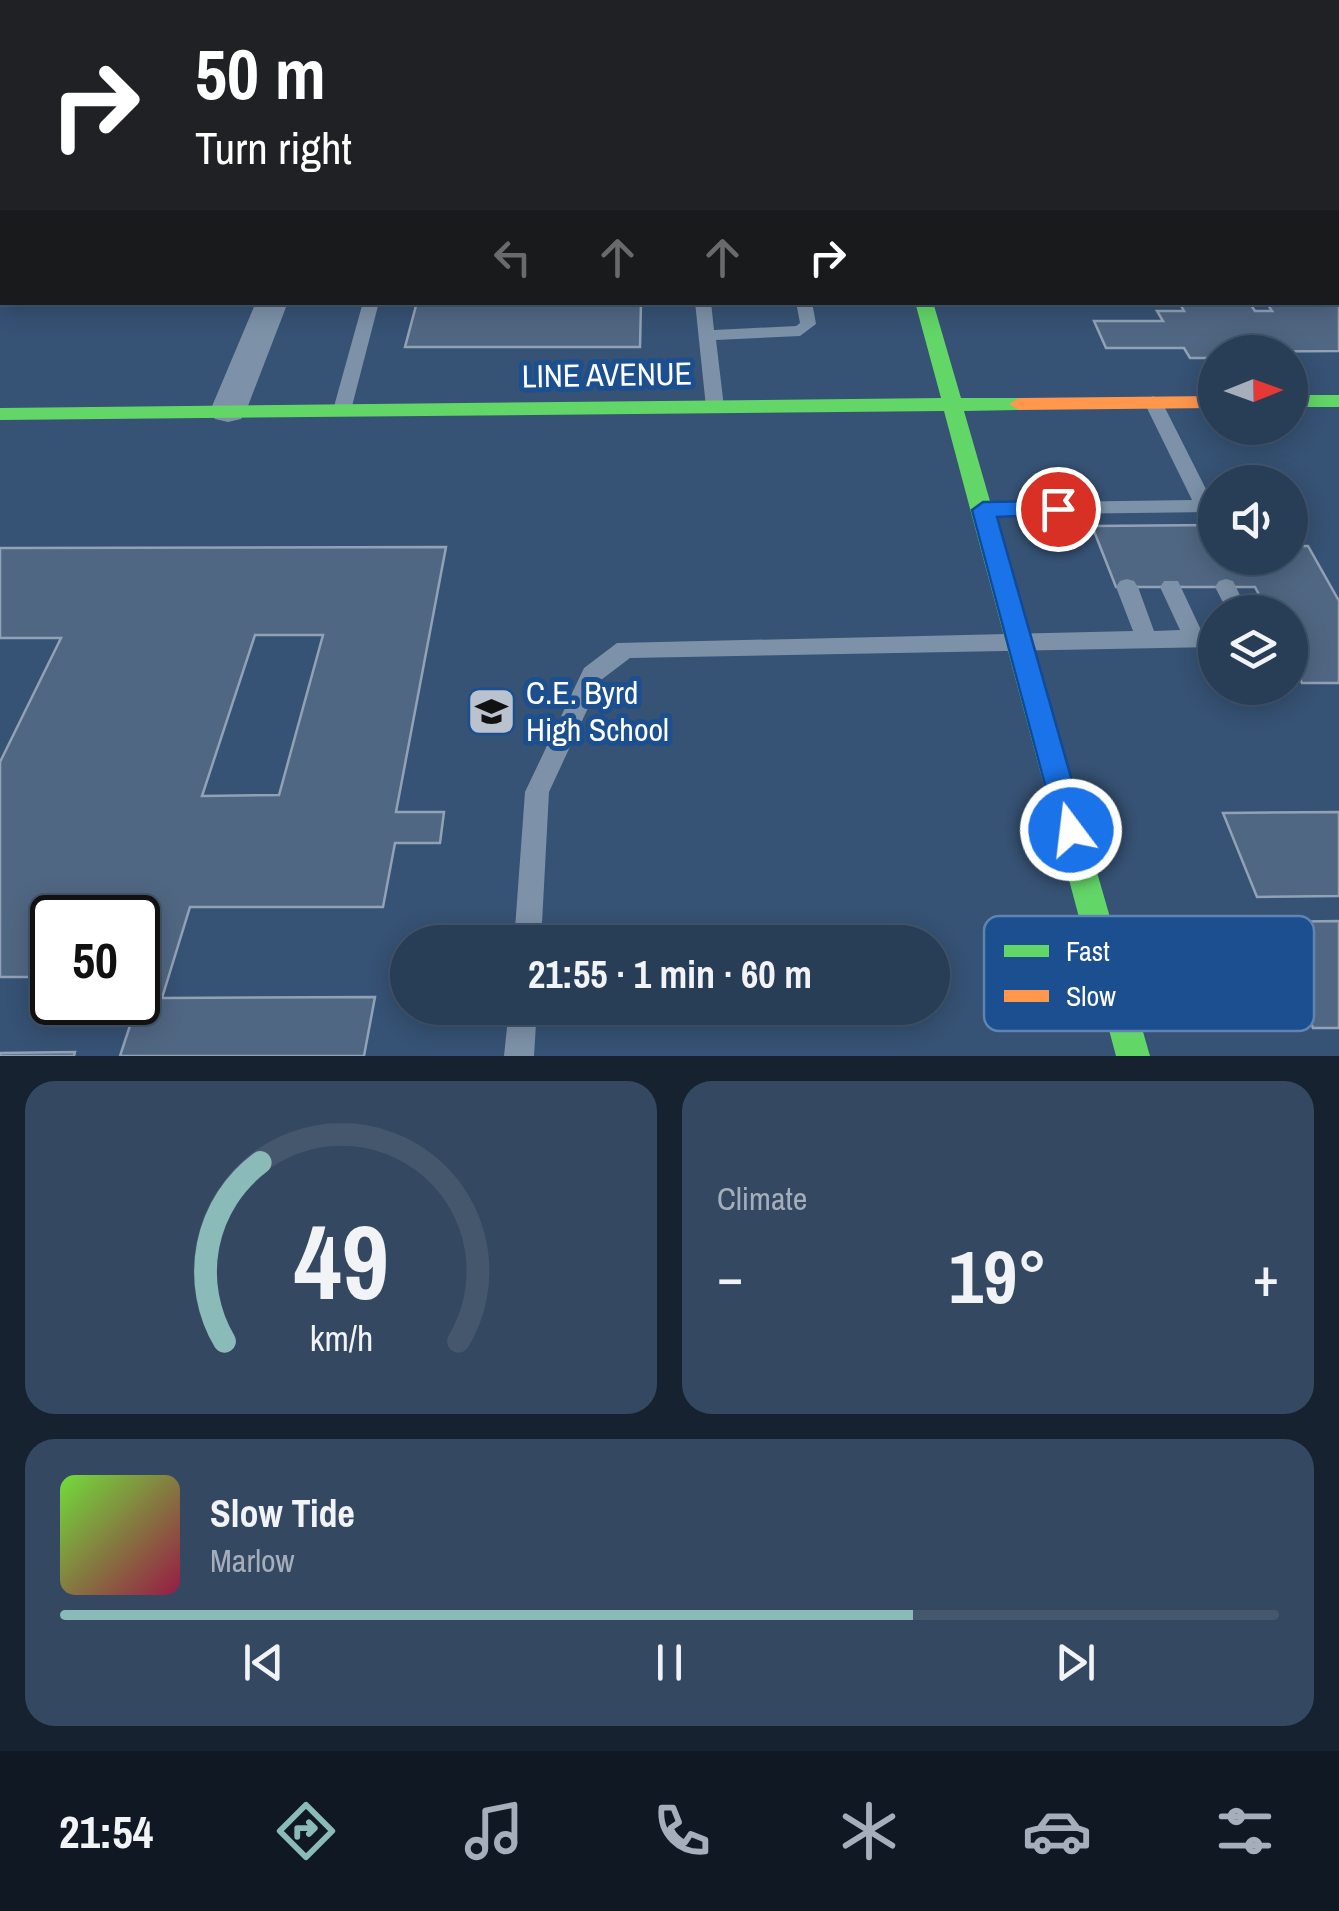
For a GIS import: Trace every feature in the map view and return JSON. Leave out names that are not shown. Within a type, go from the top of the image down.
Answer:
[{"type":"main road","points":[[925,305],[1095,916]]},
{"type":"main road","points":[[1308,401],[1339,400]]},
{"type":"main road","name":"LINE AVENUE","points":[[0,414],[1198,402]]},
{"type":"main road","points":[[1126,1031],[1133,1056]]},
{"type":"street","points":[[228,412],[271,305]]},
{"type":"lane","points":[[342,410],[370,305]]},
{"type":"lane","points":[[703,305],[715,407]]},
{"type":"lane","points":[[707,335],[800,332],[808,324],[805,305]]},
{"type":"lane","points":[[983,510],[1098,517],[1193,516],[1205,507],[1153,402]]},
{"type":"lane","points":[[1127,587],[1147,640]]},
{"type":"lane","points":[[1171,587],[1198,629]]},
{"type":"lane","points":[[1226,587],[1230,595]]},
{"type":"lane","points":[[528,925],[537,792],[592,674],[625,649],[1198,638]]},
{"type":"lane","points":[[519,1056],[521,1025]]},
{"type":"building","points":[[416,305],[641,305],[640,347],[405,347]]},
{"type":"building","points":[[1181,305],[1251,305],[1255,311],[1272,311],[1268,305],[1339,305],[1339,351],[1308,351],[1308,335],[1198,335],[1198,358],[1190,358],[1184,348],[1106,348],[1094,321],[1163,321],[1157,311],[1184,311]]},
{"type":"building","points":[[1198,525],[1198,575],[1308,575],[1308,546],[1339,601],[1339,683],[1308,683],[1308,595],[1259,595],[1255,587],[1116,587],[1092,526]]},
{"type":"building","points":[[446,547],[396,812],[444,812],[440,843],[395,843],[383,907],[190,907],[162,998],[375,997],[364,1056],[120,1056],[130,1025],[160,1025],[160,895],[30,895],[30,977],[0,977],[0,762],[61,638],[0,638],[0,548]],"holes":[[[255,635],[323,635],[279,795],[202,796]]]},
{"type":"building","points":[[1339,812],[1339,896],[1257,897],[1223,813]]},
{"type":"building","points":[[1314,921],[1339,921],[1339,1028],[1314,1028]]},
{"type":"building","points":[[75,1052],[74,1056],[0,1056],[0,1053]]},
{"type":"traffic: fast","points":[[925,305],[1094,916]]},
{"type":"traffic: fast","points":[[1308,401],[1339,401]]},
{"type":"traffic: fast","points":[[0,414],[1019,404]]},
{"type":"traffic: fast","points":[[1126,1031],[1133,1056]]},
{"type":"traffic: slow","points":[[1019,404],[1198,402]]},
{"type":"place","name":"C.E. Byrd High School","points":[[491,711]]},
{"type":"route","points":[[1058,509],[983,510],[1071,830]]}]
